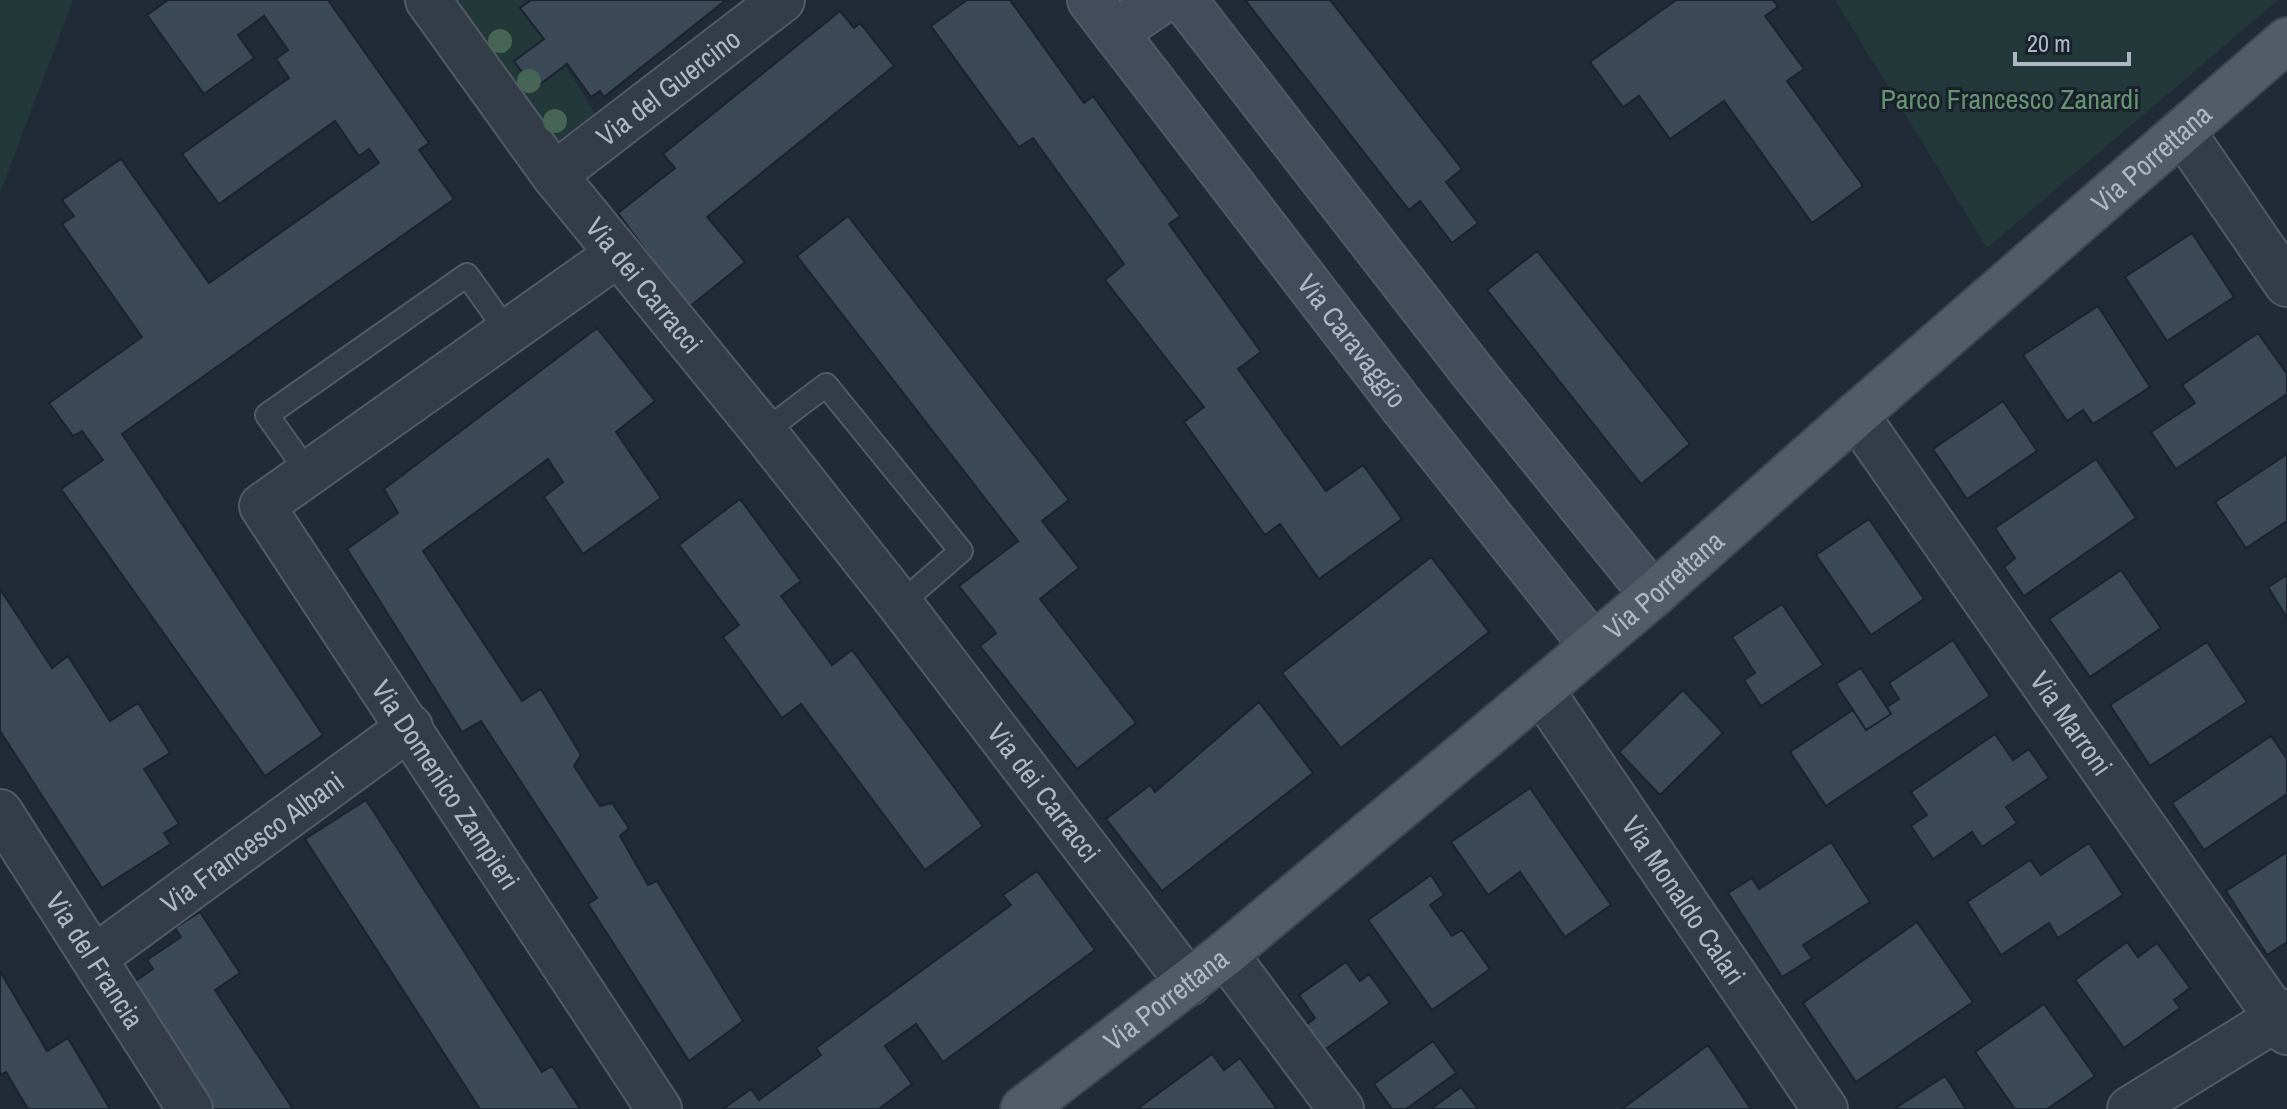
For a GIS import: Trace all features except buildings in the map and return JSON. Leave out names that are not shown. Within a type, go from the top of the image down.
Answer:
[{"type":"main road","name":"Via Caravaggio","points":[[1163,0],[1102,16],[1403,407],[1593,646]]},
{"type":"main road","points":[[1184,0],[1472,371],[1653,595]]},
{"type":"main road","name":"Via Porrettana","points":[[1023,1109],[1225,954],[1541,690],[2287,40]]},
{"type":"street","name":"Via dei Carracci","points":[[428,0],[554,175],[900,604],[1189,983]]},
{"type":"street","name":"Via del Guercino","points":[[554,175],[782,0]]},
{"type":"street","points":[[2182,131],[2287,284]]},
{"type":"street","name":"Via Domenico Zampieri","points":[[618,254],[262,506],[659,1109]]},
{"type":"street","name":"Via Marroni","points":[[1856,415],[2284,1021]]},
{"type":"street","name":"Via Monaldo Calari","points":[[1541,690],[1825,1109]]},
{"type":"street","name":"Via Francesco Albani","points":[[94,958],[410,727]]},
{"type":"street","name":"Via del Francia","points":[[0,812],[190,1109]]},
{"type":"street","points":[[1225,954],[1341,1109]]},
{"type":"street","points":[[2130,1109],[2284,1021]]},
{"type":"lane","points":[[309,474],[267,415],[467,275],[507,331]]},
{"type":"lane","points":[[764,432],[826,385],[961,551],[900,604]]},
{"type":"green space","points":[[0,0],[73,0],[0,193]]},
{"type":"green space","points":[[440,0],[525,0],[603,126],[546,164]]},
{"type":"green space","name":"Parco Francesco Zanardi","points":[[1835,0],[2278,0],[1987,248]]}]
